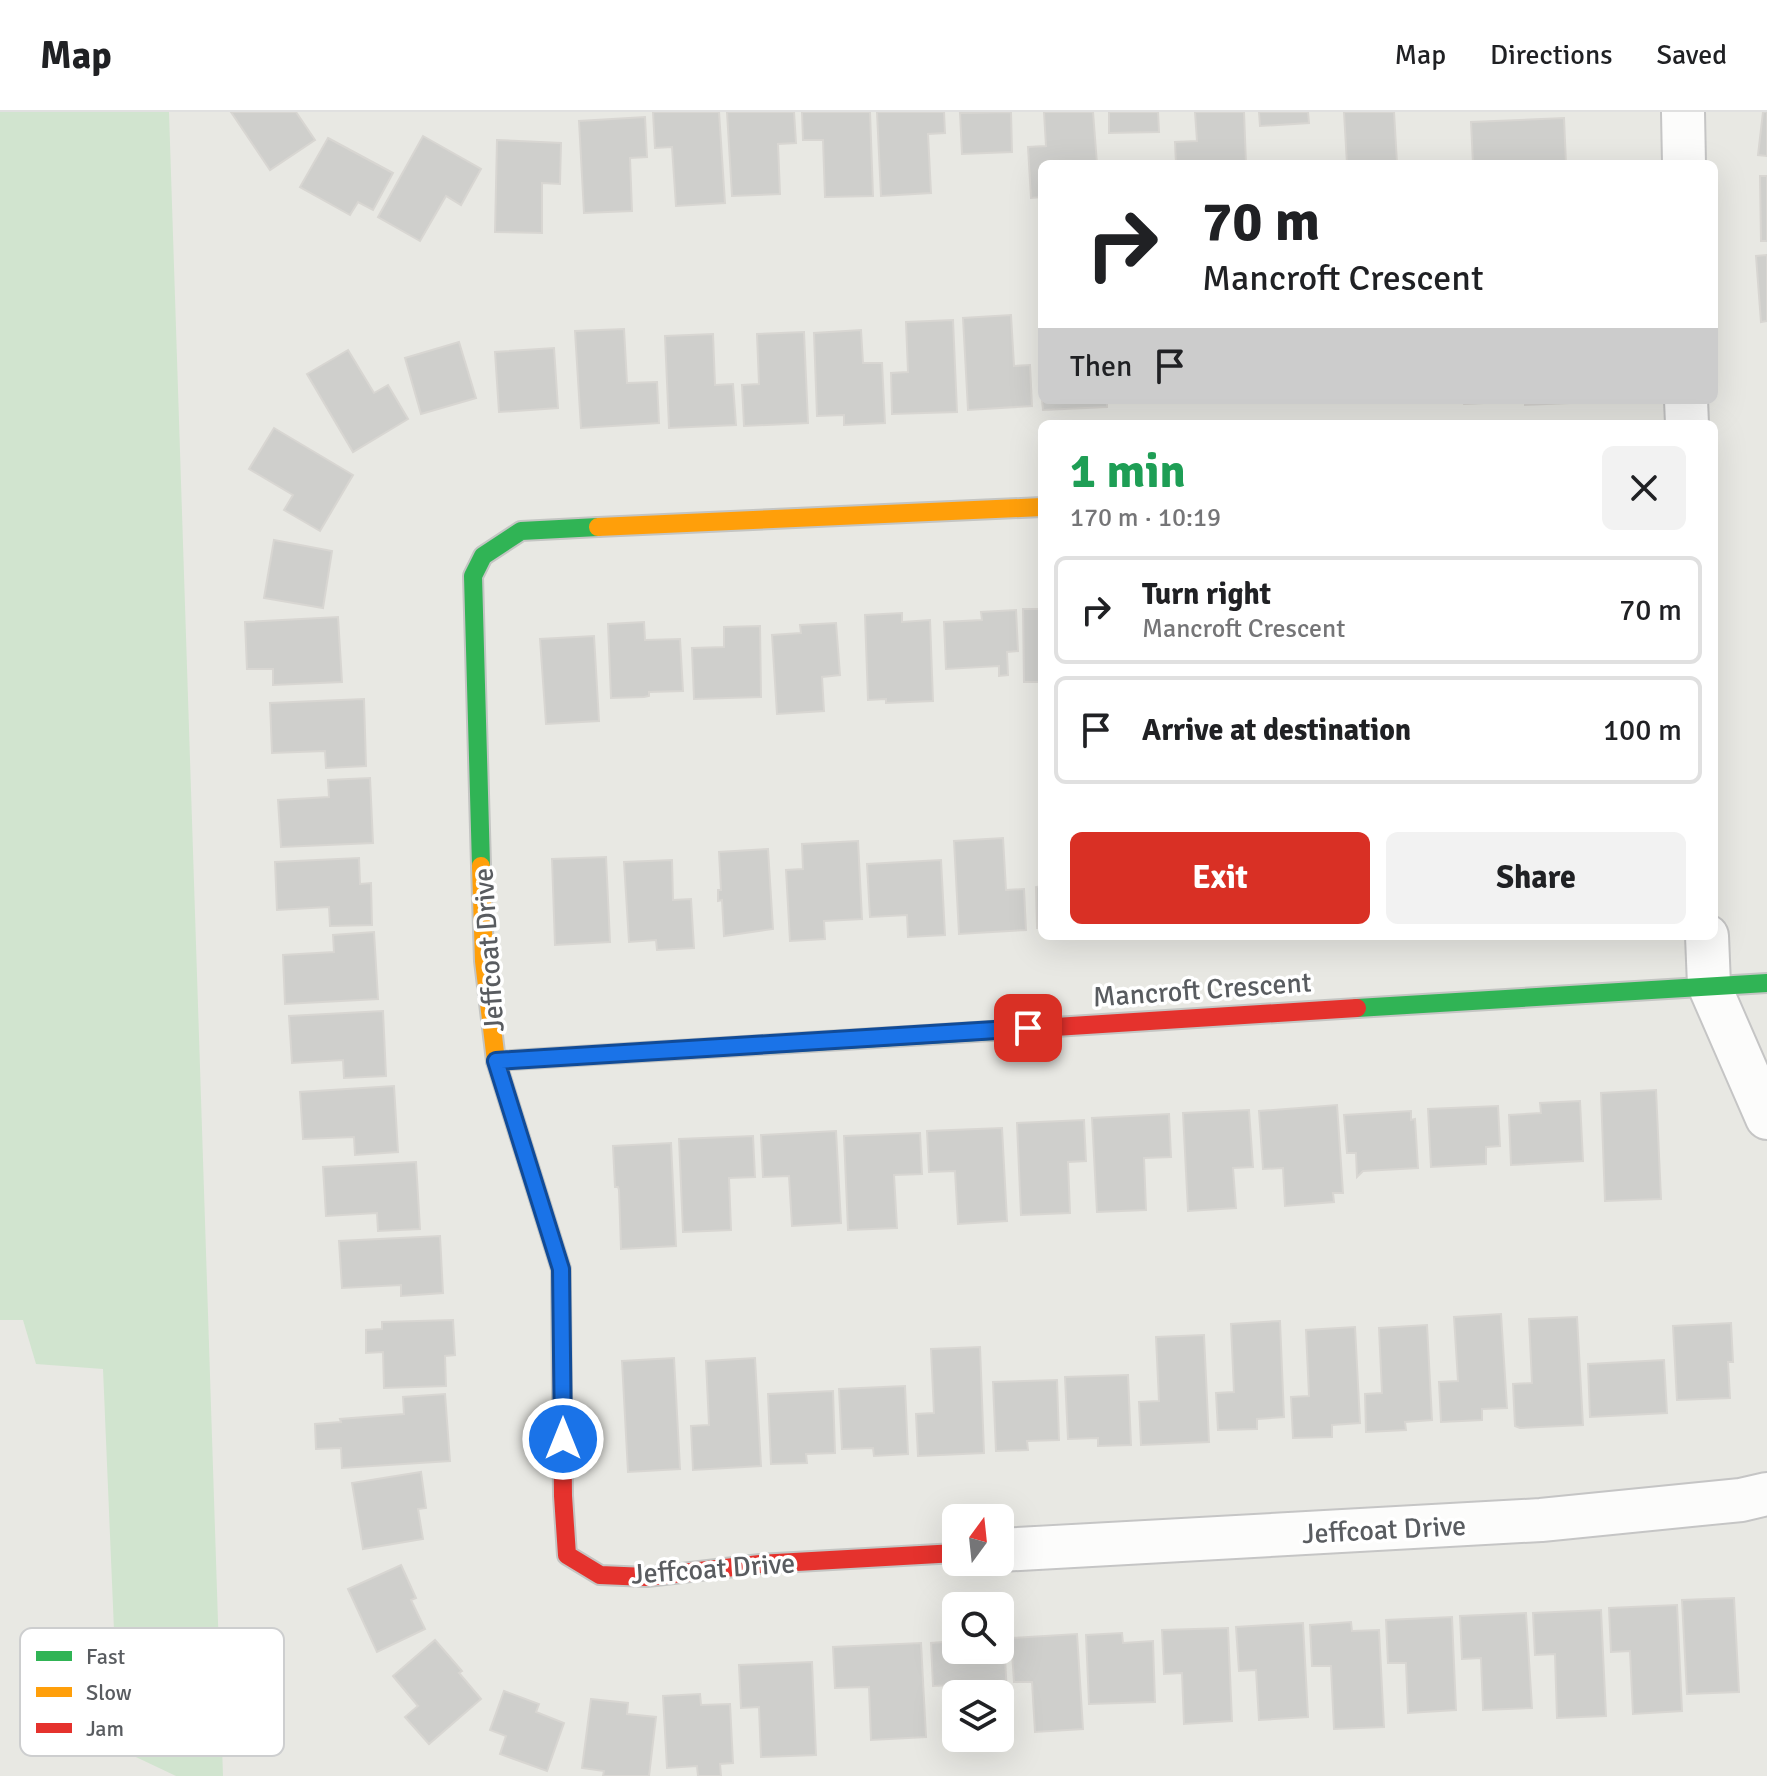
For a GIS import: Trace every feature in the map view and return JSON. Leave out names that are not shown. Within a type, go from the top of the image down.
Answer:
[{"type":"street","points":[[1683,112],[1684,160]]},
{"type":"street","name":"Jeffcoat Drive","points":[[942,1554],[760,1564],[647,1577],[600,1575],[567,1555],[563,1496],[561,1269],[496,1061],[484,961],[473,576],[483,556],[521,531],[1038,507]]},
{"type":"street","points":[[1707,940],[1709,985],[1767,1118]]},
{"type":"street","name":"Mancroft Crescent","points":[[496,1061],[1767,983]]},
{"type":"street","name":"Jeffcoat Drive","points":[[1014,1549],[1541,1520],[1741,1500],[1767,1494]]},
{"type":"green space","points":[[0,112],[169,112],[218,1628],[114,1628],[103,1369],[36,1364],[23,1320],[0,1320]]},
{"type":"green space","points":[[134,1756],[222,1756],[223,1776],[176,1776]]},
{"type":"building","points":[[231,112],[296,112],[315,140],[270,170]]},
{"type":"building","points":[[653,112],[719,112],[725,203],[676,206],[672,147],[655,148]]},
{"type":"building","points":[[727,112],[794,112],[796,143],[778,144],[780,194],[732,196]]},
{"type":"building","points":[[802,112],[870,112],[873,196],[825,197],[823,140],[803,140]]},
{"type":"building","points":[[877,112],[944,112],[945,133],[928,134],[931,193],[881,196]]},
{"type":"building","points":[[1011,112],[1012,152],[962,154],[960,113]]},
{"type":"building","points":[[1044,112],[1093,112],[1097,160],[1038,160],[1038,197],[1031,198],[1028,147],[1046,146]]},
{"type":"building","points":[[1109,112],[1158,112],[1159,132],[1109,133]]},
{"type":"building","points":[[1195,112],[1244,112],[1246,160],[1176,160],[1175,142],[1197,141]]},
{"type":"building","points":[[1259,112],[1308,112],[1309,123],[1260,126]]},
{"type":"building","points":[[1344,112],[1394,112],[1397,160],[1347,160]]},
{"type":"building","points":[[1763,112],[1767,112],[1767,156],[1758,155]]},
{"type":"building","points":[[645,117],[647,157],[630,158],[632,211],[584,213],[579,121]]},
{"type":"building","points":[[1564,118],[1566,160],[1473,160],[1471,122]]},
{"type":"building","points":[[423,136],[481,169],[461,205],[446,196],[420,241],[378,217]]},
{"type":"building","points":[[328,138],[393,173],[373,210],[358,202],[350,215],[300,187]]},
{"type":"building","points":[[497,140],[561,143],[560,184],[542,183],[542,233],[495,232]]},
{"type":"building","points":[[1760,176],[1767,176],[1767,241],[1761,241]]},
{"type":"building","points":[[1767,255],[1767,321],[1761,322],[1756,256]]},
{"type":"building","points":[[1011,315],[1014,366],[1030,365],[1032,406],[968,410],[963,318]]},
{"type":"building","points":[[953,320],[957,412],[892,414],[891,373],[908,372],[906,322]]},
{"type":"building","points":[[624,329],[627,383],[657,382],[659,423],[581,428],[575,331]]},
{"type":"building","points":[[861,330],[863,363],[882,363],[885,423],[844,425],[844,415],[817,416],[814,333]]},
{"type":"building","points":[[804,332],[808,423],[744,426],[742,385],[759,384],[757,334]]},
{"type":"building","points":[[713,334],[715,385],[733,384],[736,425],[669,428],[665,336]]},
{"type":"building","points":[[459,342],[476,398],[421,414],[405,358]]},
{"type":"building","points":[[554,348],[558,408],[499,412],[495,352]]},
{"type":"building","points":[[348,350],[374,393],[388,385],[408,419],[353,452],[307,374]]},
{"type":"building","points":[[1042,404],[1107,404],[1107,407],[1043,410]]},
{"type":"building","points":[[274,428],[353,475],[320,531],[284,510],[293,495],[249,469]]},
{"type":"building","points":[[274,540],[332,551],[323,608],[264,598]]},
{"type":"building","points":[[1023,609],[1038,609],[1038,682],[1024,682]]},
{"type":"building","points":[[1016,610],[1018,651],[1007,652],[1008,675],[999,676],[999,666],[946,669],[944,622],[982,620],[981,612]]},
{"type":"building","points":[[902,613],[902,622],[930,620],[933,701],[886,703],[886,699],[868,700],[865,615]]},
{"type":"building","points":[[338,617],[342,682],[273,685],[273,669],[247,669],[245,622]]},
{"type":"building","points":[[644,622],[645,640],[680,639],[683,691],[611,698],[608,624]]},
{"type":"building","points":[[836,623],[840,675],[822,677],[824,711],[777,714],[772,635],[801,633],[800,625]]},
{"type":"building","points":[[760,626],[761,697],[694,699],[692,648],[724,647],[724,627]]},
{"type":"building","points":[[594,636],[599,721],[546,724],[540,639]]},
{"type":"building","points":[[364,699],[366,766],[326,768],[325,751],[272,753],[270,703]]},
{"type":"building","points":[[370,778],[373,843],[281,847],[278,800],[329,797],[328,780]]},
{"type":"building","points":[[1003,838],[1006,890],[1024,889],[1026,930],[959,934],[954,841]]},
{"type":"building","points":[[858,841],[862,919],[824,921],[825,939],[790,941],[786,870],[803,869],[802,844]]},
{"type":"building","points":[[768,849],[773,929],[724,936],[722,900],[718,901],[718,890],[721,890],[719,852]]},
{"type":"building","points":[[606,857],[610,942],[555,945],[552,859]]},
{"type":"building","points":[[359,858],[360,884],[371,883],[372,925],[330,926],[329,907],[277,910],[275,862]]},
{"type":"building","points":[[672,860],[673,900],[691,899],[694,948],[657,950],[656,940],[629,942],[624,862]]},
{"type":"building","points":[[941,860],[945,935],[908,937],[907,915],[870,917],[867,864]]},
{"type":"building","points":[[1038,887],[1038,928],[1037,928]]},
{"type":"building","points":[[374,932],[378,999],[285,1004],[283,955],[334,952],[333,935]]},
{"type":"building","points":[[383,1011],[386,1076],[344,1078],[343,1060],[292,1063],[289,1016]]},
{"type":"building","points":[[394,1086],[398,1152],[355,1155],[354,1137],[303,1139],[300,1092]]},
{"type":"building","points":[[1656,1090],[1661,1199],[1605,1201],[1601,1093]]},
{"type":"building","points":[[1580,1101],[1583,1161],[1511,1165],[1509,1115],[1541,1113],[1540,1103]]},
{"type":"building","points":[[1337,1105],[1343,1193],[1333,1193],[1334,1202],[1285,1206],[1283,1168],[1263,1169],[1259,1111]]},
{"type":"building","points":[[1498,1106],[1500,1146],[1486,1147],[1486,1164],[1431,1167],[1428,1109]]},
{"type":"building","points":[[1249,1110],[1253,1167],[1233,1168],[1236,1208],[1188,1211],[1183,1113]]},
{"type":"building","points":[[1411,1111],[1411,1120],[1415,1119],[1418,1168],[1363,1171],[1357,1177],[1356,1153],[1347,1153],[1344,1115]]},
{"type":"building","points":[[1169,1114],[1171,1157],[1144,1158],[1146,1210],[1097,1212],[1092,1118]]},
{"type":"building","points":[[1084,1120],[1086,1161],[1068,1162],[1070,1213],[1021,1215],[1017,1123]]},
{"type":"building","points":[[1002,1128],[1007,1221],[958,1224],[955,1171],[929,1172],[927,1131]]},
{"type":"building","points":[[836,1131],[841,1223],[792,1226],[789,1176],[763,1177],[761,1135]]},
{"type":"building","points":[[920,1133],[922,1174],[894,1175],[897,1228],[848,1230],[844,1136]]},
{"type":"building","points":[[753,1136],[755,1177],[729,1178],[731,1230],[683,1232],[679,1139]]},
{"type":"building","points":[[671,1143],[676,1246],[621,1249],[619,1190],[615,1187],[613,1146]]},
{"type":"building","points":[[416,1162],[420,1229],[378,1231],[377,1213],[326,1216],[323,1167]]},
{"type":"building","points":[[440,1236],[443,1293],[401,1296],[401,1285],[342,1288],[339,1241]]},
{"type":"building","points":[[1501,1314],[1507,1408],[1482,1409],[1482,1420],[1441,1422],[1439,1382],[1458,1381],[1454,1317]]},
{"type":"building","points":[[1577,1317],[1583,1425],[1515,1426],[1513,1384],[1532,1383],[1529,1319]]},
{"type":"building","points":[[453,1320],[455,1355],[445,1356],[446,1386],[384,1388],[383,1352],[366,1353],[366,1330],[382,1329],[382,1322]]},
{"type":"building","points":[[1280,1321],[1284,1417],[1257,1419],[1257,1429],[1218,1430],[1216,1393],[1234,1392],[1231,1324]]},
{"type":"building","points":[[1731,1323],[1733,1362],[1728,1362],[1730,1398],[1677,1400],[1673,1326]]},
{"type":"building","points":[[1427,1325],[1432,1420],[1405,1422],[1406,1430],[1366,1432],[1365,1394],[1382,1393],[1379,1328]]},
{"type":"building","points":[[1355,1327],[1360,1423],[1332,1425],[1332,1437],[1293,1438],[1291,1397],[1309,1396],[1306,1330]]},
{"type":"building","points":[[1204,1335],[1209,1442],[1141,1445],[1139,1402],[1159,1401],[1156,1337]]},
{"type":"building","points":[[980,1347],[984,1453],[918,1456],[916,1414],[934,1413],[931,1349]]},
{"type":"building","points":[[674,1358],[680,1469],[628,1472],[622,1361]]},
{"type":"building","points":[[755,1358],[761,1466],[693,1470],[691,1426],[709,1425],[706,1361]]},
{"type":"building","points":[[1664,1360],[1667,1413],[1590,1417],[1588,1364]]},
{"type":"building","points":[[1128,1375],[1131,1445],[1098,1446],[1098,1438],[1068,1439],[1065,1377]]},
{"type":"building","points":[[1057,1380],[1059,1440],[1027,1441],[1028,1450],[996,1451],[993,1382]]},
{"type":"building","points":[[905,1386],[908,1454],[874,1456],[873,1448],[842,1449],[839,1389]]},
{"type":"building","points":[[833,1391],[835,1453],[806,1454],[807,1463],[771,1464],[768,1394]]},
{"type":"building","points":[[445,1394],[450,1461],[342,1468],[341,1448],[316,1449],[315,1424],[404,1414],[403,1397]]},
{"type":"building","points":[[421,1472],[426,1508],[418,1509],[423,1539],[363,1549],[352,1483]]},
{"type":"building","points":[[401,1565],[416,1598],[411,1600],[425,1629],[377,1652],[348,1589]]},
{"type":"building","points":[[1734,1598],[1739,1692],[1687,1694],[1682,1600]]},
{"type":"building","points":[[1677,1605],[1682,1711],[1633,1714],[1630,1651],[1611,1652],[1609,1608]]},
{"type":"building","points":[[1601,1610],[1606,1716],[1557,1718],[1555,1654],[1535,1655],[1533,1613]]},
{"type":"building","points":[[1526,1613],[1532,1708],[1483,1710],[1481,1658],[1462,1659],[1460,1616]]},
{"type":"building","points":[[1452,1617],[1456,1710],[1408,1713],[1406,1663],[1388,1663],[1386,1620]]},
{"type":"building","points":[[1351,1622],[1352,1631],[1379,1630],[1384,1727],[1334,1729],[1331,1666],[1312,1666],[1310,1625]]},
{"type":"building","points":[[1303,1623],[1308,1717],[1259,1720],[1256,1670],[1239,1671],[1236,1627]]},
{"type":"building","points":[[1228,1628],[1232,1721],[1184,1724],[1182,1673],[1164,1674],[1162,1630]]},
{"type":"building","points":[[1122,1633],[1123,1643],[1153,1641],[1155,1702],[1089,1704],[1086,1635]]},
{"type":"building","points":[[1077,1634],[1083,1729],[1035,1732],[1032,1682],[1014,1682],[1014,1638]]},
{"type":"building","points":[[435,1640],[481,1699],[429,1744],[405,1717],[418,1706],[393,1676]]},
{"type":"building","points":[[942,1642],[942,1664],[1005,1664],[1006,1680],[942,1680],[942,1686],[933,1686],[931,1643]]},
{"type":"building","points":[[921,1643],[926,1737],[871,1740],[869,1687],[835,1688],[833,1647]]},
{"type":"building","points":[[812,1662],[816,1755],[761,1757],[759,1707],[741,1708],[739,1665]]},
{"type":"building","points":[[504,1691],[539,1704],[536,1712],[564,1723],[547,1771],[500,1754],[506,1736],[490,1730]]},
{"type":"building","points":[[700,1694],[701,1705],[730,1704],[733,1763],[720,1764],[721,1776],[698,1776],[697,1766],[667,1768],[663,1696]]},
{"type":"building","points":[[591,1699],[628,1703],[627,1714],[656,1717],[649,1776],[603,1776],[604,1771],[582,1768]]},
{"type":"traffic: fast","points":[[481,866],[473,576],[483,556],[521,531],[598,527]]},
{"type":"traffic: fast","points":[[1357,1008],[1767,983]]},
{"type":"traffic: fast","points":[[496,1061],[991,1031]]},
{"type":"traffic: slow","points":[[598,527],[1038,507]]},
{"type":"traffic: slow","points":[[481,866],[484,961],[496,1061],[561,1269],[561,1293]]},
{"type":"traffic: jam","points":[[991,1031],[1357,1008]]},
{"type":"traffic: jam","points":[[561,1293],[563,1496],[567,1555],[600,1575],[647,1577],[760,1564],[942,1554]]},
{"type":"route","points":[[563,1439],[561,1269],[496,1061],[1028,1028]]}]
